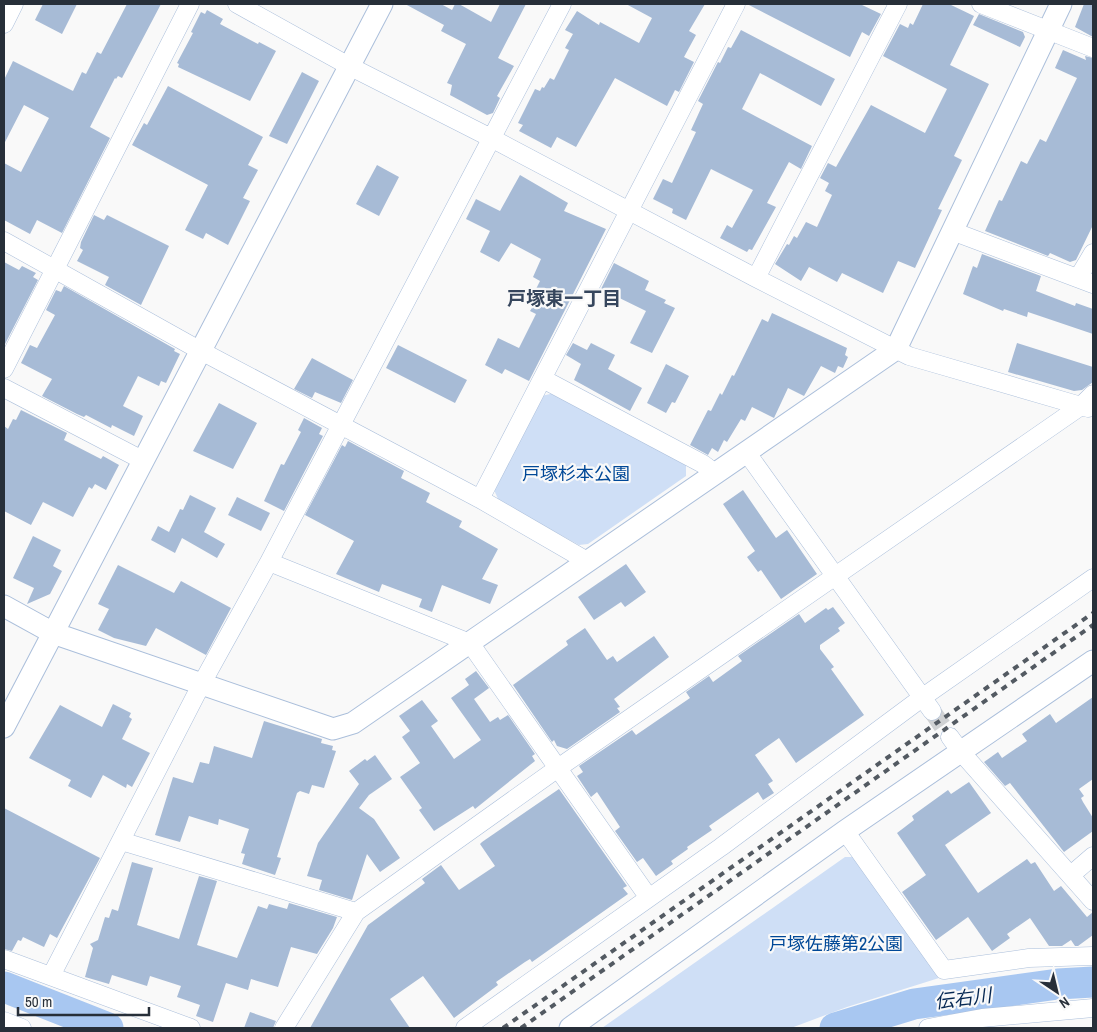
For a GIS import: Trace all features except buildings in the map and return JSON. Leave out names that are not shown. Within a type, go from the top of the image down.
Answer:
[{"type":"street","points":[[4,24],[14,4]]},
{"type":"street","points":[[4,369],[190,4]]},
{"type":"street","points":[[237,4],[349,66],[909,356],[1089,403]]},
{"type":"street","points":[[4,727],[382,4]]},
{"type":"street","points":[[51,976],[201,684],[269,562],[562,4]]},
{"type":"street","points":[[480,499],[736,4]]},
{"type":"street","points":[[756,278],[898,4]]},
{"type":"street","points":[[981,4],[1093,48]]},
{"type":"street","points":[[4,606],[53,633],[333,729],[353,724],[896,349],[1061,4]]},
{"type":"street","points":[[952,231],[1086,281],[1093,253]]},
{"type":"street","points":[[4,241],[201,351],[480,499],[587,561]]},
{"type":"street","points":[[543,379],[703,464],[716,474]]},
{"type":"street","points":[[4,388],[144,461]]},
{"type":"street","points":[[284,1028],[356,912],[558,768],[1089,403]]},
{"type":"street","points":[[747,453],[834,577],[927,704]]},
{"type":"street","points":[[269,562],[470,643],[649,898]]},
{"type":"street","points":[[465,1028],[927,704],[1093,578]]},
{"type":"street","points":[[570,1028],[845,831],[955,744],[1093,661]]},
{"type":"street","points":[[955,744],[1093,901]]},
{"type":"street","points":[[845,831],[944,970],[1029,958],[1093,956]]},
{"type":"street","points":[[121,841],[356,912]]},
{"type":"street","points":[[1071,875],[1093,856]]},
{"type":"street","points":[[4,959],[191,1028]]},
{"type":"street","points":[[928,1028],[1093,1008]]},
{"type":"street","points":[[4,1021],[22,1028]]},
{"type":"green space","name":"戸塚杉本公園","points":[[555,393],[686,462],[686,476],[588,544],[579,545],[499,501],[494,490],[541,396]]},
{"type":"green space","name":"戸塚佐藤第2公園","points":[[845,857],[855,857],[939,978],[847,1007],[791,1028],[602,1028]]},
{"type":"waterway","name":"伝右川","points":[[835,1028],[914,1004],[1058,984],[1093,982]]},
{"type":"waterway","name":"伝右川","points":[[4,987],[108,1028]]},
{"type":"tunnel","points":[[932,711],[950,737]]},
{"type":"railway","points":[[503,1028],[1093,613]]},
{"type":"railway","points":[[521,1028],[1093,625]]},
{"type":"district","name":"戸塚東一丁目","points":[[564,298]]}]
